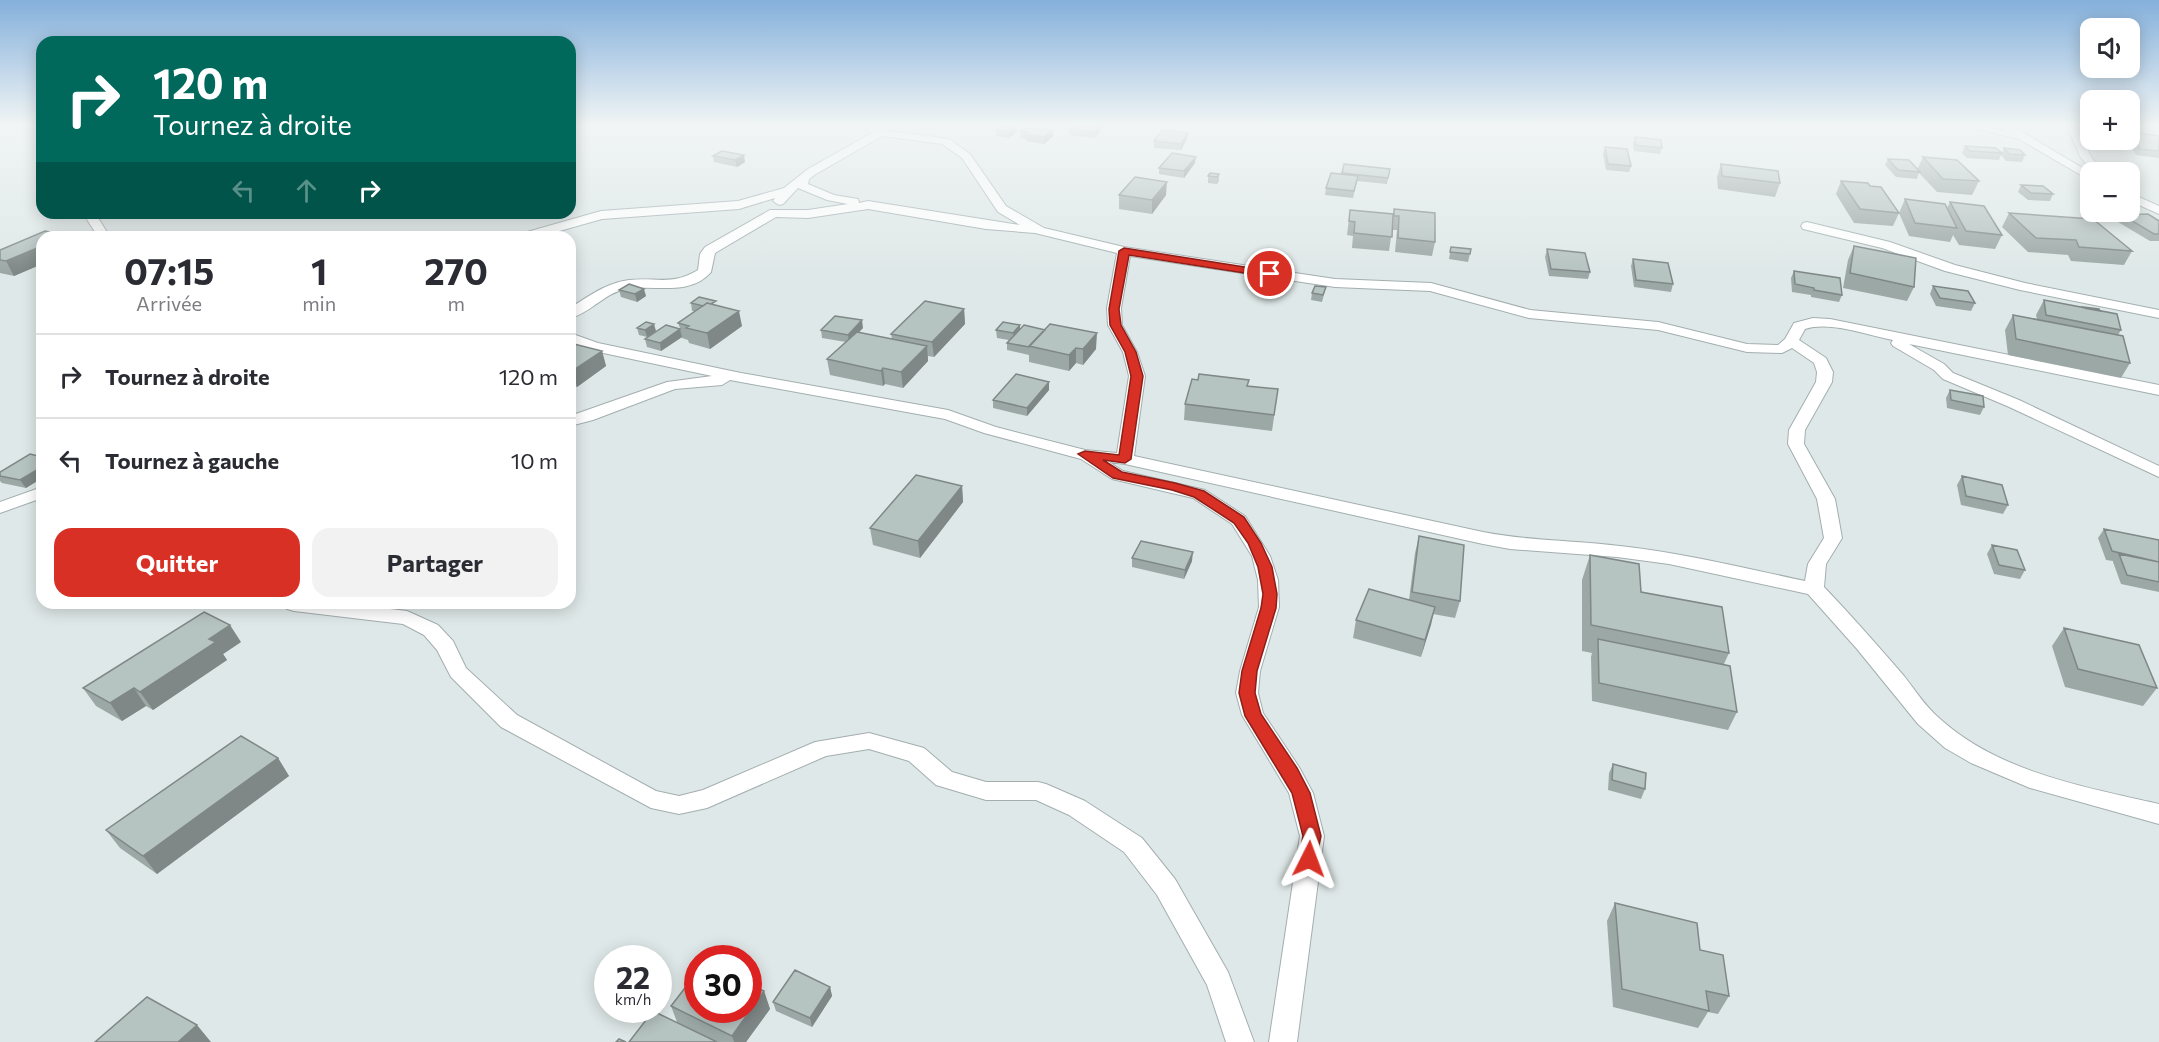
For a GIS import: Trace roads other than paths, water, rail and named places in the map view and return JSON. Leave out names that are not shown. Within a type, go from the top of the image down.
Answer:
[{"type":"street","points":[[774,213],[776,205],[786,191],[809,175]]},
{"type":"street","points":[[979,175],[1002,208],[1040,231]]},
{"type":"street","points":[[803,178],[802,186],[813,192],[868,205],[986,225],[1040,231],[1124,251],[1335,283],[1431,287],[1529,314],[1658,326],[1747,348],[1782,349],[1791,341],[1799,326],[1813,322],[1830,323],[2159,390]]},
{"type":"street","points":[[545,231],[601,215],[739,204],[786,191]]},
{"type":"street","points":[[2140,201],[2159,210]]},
{"type":"street","points":[[576,311],[599,294],[620,286],[673,287],[688,282],[704,272],[706,254],[710,250],[774,213],[808,214],[868,205]]},
{"type":"street","points":[[1807,226],[1875,242],[1950,267],[2025,287],[2159,314]]},
{"type":"street","points":[[1124,251],[1114,309],[1115,325],[1130,352],[1137,376],[1125,459]]},
{"type":"street","points":[[576,327],[584,307]]},
{"type":"street","points":[[1880,334],[1917,353],[1948,376],[2013,403],[2159,472]]},
{"type":"street","points":[[576,339],[594,347],[741,378],[948,415],[990,430],[1085,454],[1125,459],[1483,538],[1510,543],[1617,551],[1669,558],[1814,589],[1848,623],[1932,724],[1964,748],[2016,773],[2062,790],[2159,814]]},
{"type":"street","points":[[1791,341],[1821,361],[1825,372],[1824,382],[1797,430],[1796,444],[1826,499],[1833,538],[1817,564],[1814,589]]},
{"type":"street","points":[[576,420],[672,386],[741,378]]},
{"type":"street","points":[[1085,454],[1118,475],[1199,494],[1239,520],[1261,556],[1268,580],[1269,601],[1250,671],[1247,693],[1253,716],[1291,773],[1301,793],[1312,836],[1283,1042]]},
{"type":"street","points":[[0,508],[36,494]]},
{"type":"street","points":[[334,609],[407,618],[431,630],[446,646],[458,672],[509,721],[651,799],[679,805],[707,799],[823,748],[869,741],[916,754],[944,779],[986,791],[1038,791],[1077,808],[1133,845],[1166,887],[1219,981],[1240,1042]]}]
